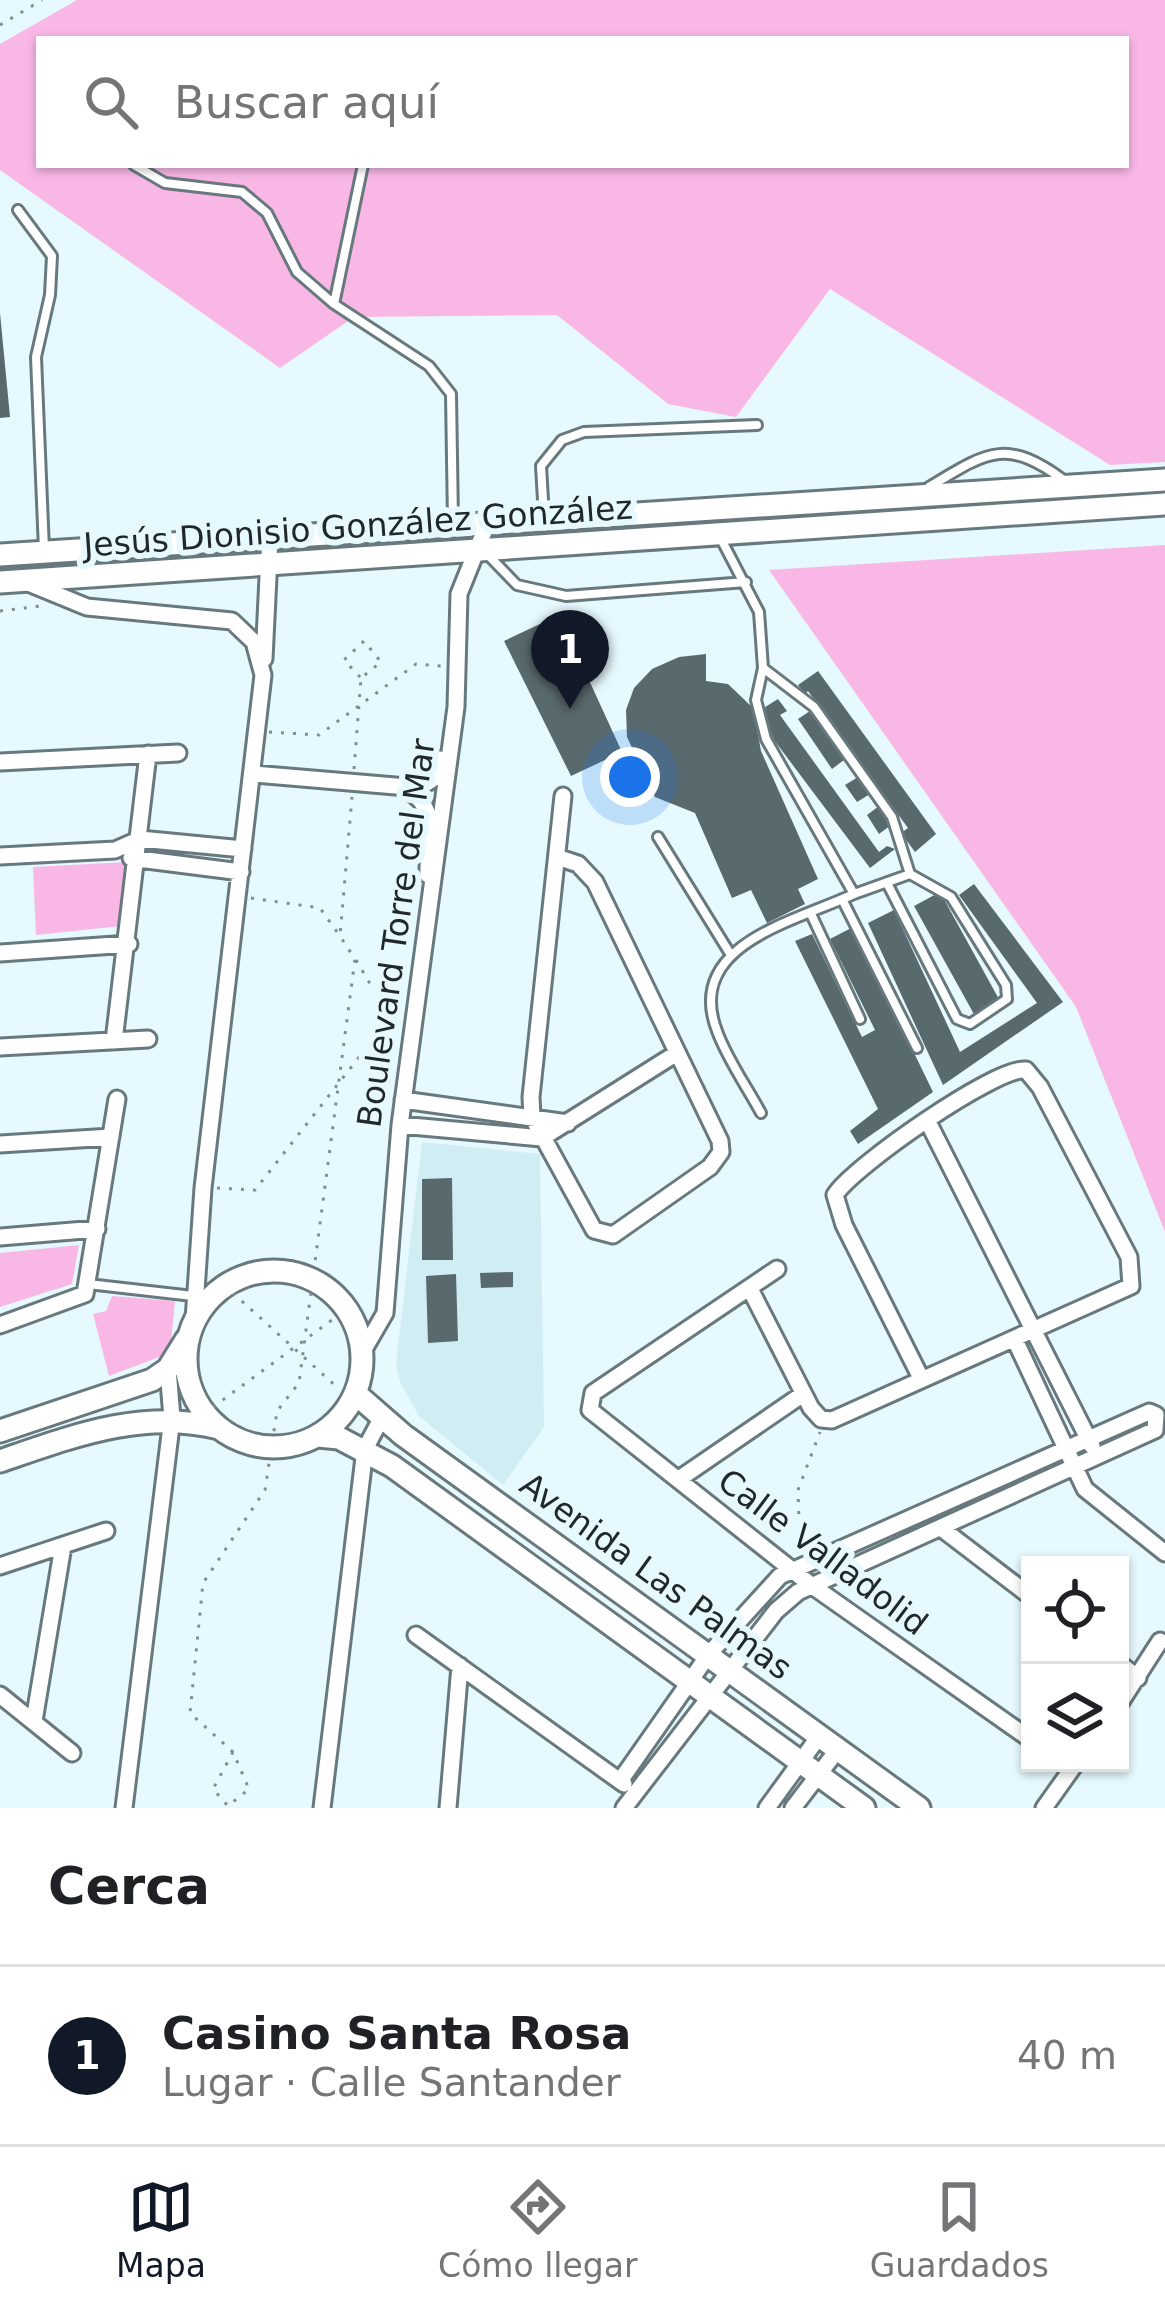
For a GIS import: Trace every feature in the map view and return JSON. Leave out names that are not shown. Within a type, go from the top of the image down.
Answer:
[{"type":"street","name":"Jesús Dionisio González González","points":[[0,555],[1165,479]]},
{"type":"street","name":"Jesús Dionisio González González","points":[[11,581],[1165,504]]},
{"type":"street","name":"Boulevard Torre del Mar","points":[[363,1351],[385,1313],[407,1065],[457,707],[459,594],[488,522]]},
{"type":"street","points":[[0,1431],[152,1380],[169,1369],[192,1327],[224,1286],[252,1272],[277,1269],[313,1279],[347,1309],[363,1351],[354,1397],[318,1436],[273,1447],[241,1441],[212,1420],[190,1385],[192,1327],[193,1296],[203,1188],[254,774],[270,536]]},
{"type":"street","points":[[11,581],[71,603],[232,621],[254,642],[263,675]]},
{"type":"street","points":[[254,774],[404,789],[426,786],[436,778],[454,674]]},
{"type":"street","points":[[0,762],[178,753]]},
{"type":"street","points":[[114,1040],[148,754]]},
{"type":"street","points":[[404,789],[422,800],[429,812],[429,890]]},
{"type":"street","points":[[557,857],[578,864],[595,881],[721,1151],[710,1167],[621,1231],[605,1235],[594,1230],[532,1117],[557,857],[563,796]]},
{"type":"street","points":[[0,856],[115,850],[140,839],[243,849]]},
{"type":"street","points":[[115,850],[137,861],[241,872]]},
{"type":"street","points":[[0,953],[129,944]]},
{"type":"street","points":[[0,1047],[148,1039]]},
{"type":"street","points":[[400,1125],[542,1138],[677,1053]]},
{"type":"street","points":[[777,1269],[750,1289],[803,1394],[826,1420],[1131,1286],[1130,1257],[1040,1087],[1026,1070],[1007,1071],[928,1122],[851,1176],[835,1195],[844,1225],[921,1378]]},
{"type":"street","points":[[0,1325],[86,1290],[117,1099]]},
{"type":"street","points":[[403,1100],[568,1123]]},
{"type":"street","points":[[472,1132],[474,1109]]},
{"type":"street","points":[[928,1122],[1096,1454]]},
{"type":"street","points":[[0,1144],[111,1137]]},
{"type":"street","points":[[0,1237],[97,1229]]},
{"type":"street","name":"Calle Valladolid","points":[[750,1289],[593,1393],[589,1405],[593,1416],[796,1567],[811,1585],[1021,1733]]},
{"type":"street","points":[[1016,1340],[1085,1489],[1165,1553]]},
{"type":"street","points":[[124,1808],[172,1418],[169,1369]]},
{"type":"street","points":[[679,1479],[803,1394]]},
{"type":"street","name":"Avenida Las Palmas","points":[[354,1397],[919,1808]]},
{"type":"street","points":[[620,1780],[709,1654],[771,1582],[1154,1412],[1158,1418],[1151,1432],[811,1585],[776,1611],[624,1808]]},
{"type":"street","points":[[322,1808],[365,1449],[382,1417]]},
{"type":"street","points":[[0,1461],[132,1422],[212,1420]]},
{"type":"street","name":"Avenida Las Palmas","points":[[318,1436],[365,1449],[864,1808]]},
{"type":"street","points":[[941,1528],[1021,1589]]},
{"type":"street","points":[[0,1566],[106,1531]]},
{"type":"street","points":[[34,1721],[63,1546]]},
{"type":"street","points":[[416,1635],[636,1792]]},
{"type":"street","points":[[1129,1690],[1160,1641]]},
{"type":"street","points":[[450,1807],[460,1666]]},
{"type":"street","points":[[1129,1671],[1138,1678]]},
{"type":"street","points":[[0,1696],[72,1753]]},
{"type":"street","points":[[767,1808],[830,1742]]},
{"type":"street","points":[[793,1808],[810,1768]]},
{"type":"street","points":[[1044,1808],[1067,1772]]},
{"type":"lane","points":[[139,168],[165,184],[242,192],[267,213],[297,272],[334,304],[429,366],[451,394],[453,524]]},
{"type":"lane","points":[[334,304],[363,168]]},
{"type":"lane","points":[[18,210],[52,256],[50,295],[37,357],[44,552]]},
{"type":"lane","points":[[544,518],[541,466],[562,440],[584,432],[757,425]]},
{"type":"lane","points":[[918,494],[976,459],[1010,451],[1038,461],[1071,485]]},
{"type":"lane","points":[[716,506],[719,535],[759,612],[763,668],[756,700],[766,739],[854,894]]},
{"type":"lane","points":[[479,552],[517,585],[566,596],[746,582]]},
{"type":"lane","points":[[763,668],[814,707],[892,817],[910,874],[951,897],[1006,985],[1007,999],[970,1024],[957,1019],[887,884]]},
{"type":"lane","points":[[658,837],[730,952]]},
{"type":"lane","points":[[761,1113],[716,1031],[710,1003],[712,975],[730,952],[842,899],[910,874]]},
{"type":"lane","points":[[842,899],[917,1048]]},
{"type":"lane","points":[[812,914],[860,1018]]},
{"type":"lane","points":[[86,1290],[193,1296]]},
{"type":"path","points":[[0,25],[42,0]]},
{"type":"path","points":[[0,611],[71,603]]},
{"type":"path","points":[[340,936],[361,678],[381,662],[364,641],[344,660],[361,678]]},
{"type":"path","points":[[257,731],[319,734],[416,664],[454,674]]},
{"type":"path","points":[[238,896],[320,908],[372,986],[416,993]]},
{"type":"path","points":[[233,1752],[213,1789],[229,1806],[249,1789],[233,1752],[190,1713],[203,1583],[265,1490],[278,1411],[299,1383],[355,959]]},
{"type":"path","points":[[203,1188],[255,1190],[360,1056],[407,1065]]},
{"type":"path","points":[[224,1286],[354,1397]]},
{"type":"path","points":[[212,1420],[293,1348],[347,1309]]},
{"type":"path","points":[[796,1567],[798,1490],[826,1420]]},
{"type":"shaded area","points":[[77,0],[1165,0],[1165,462],[1110,465],[830,289],[736,417],[668,404],[557,315],[354,317],[280,368],[0,170],[0,44]]},
{"type":"shaded area","points":[[1165,545],[1165,1232],[1076,1007],[769,570]]},
{"type":"shaded area","points":[[126,862],[121,926],[36,935],[33,867]]},
{"type":"shaded area","points":[[422,1142],[540,1154],[544,1427],[503,1485],[419,1416],[400,1382],[396,1363]]},
{"type":"shaded area","points":[[79,1245],[72,1284],[0,1307],[0,1253]]},
{"type":"shaded area","points":[[112,1296],[175,1301],[170,1353],[109,1376],[93,1314],[106,1311]]},
{"type":"building","points":[[0,313],[10,417],[0,418]]},
{"type":"building","points":[[559,615],[622,752],[571,776],[504,641]]},
{"type":"building","points":[[706,654],[706,681],[728,684],[753,708],[761,751],[818,879],[798,889],[805,904],[767,923],[751,890],[732,898],[695,813],[655,797],[627,737],[626,710],[634,688],[652,669],[679,657]]},
{"type":"building","points":[[818,671],[936,834],[915,852],[901,833],[908,828],[808,691],[805,694],[798,685]]},
{"type":"building","points":[[778,699],[787,711],[780,715],[879,852],[887,846],[895,849],[870,868],[774,740],[762,709]]},
{"type":"building","points":[[810,711],[844,760],[832,769],[798,719]]},
{"type":"building","points":[[858,777],[870,794],[857,802],[845,785]]},
{"type":"building","points":[[879,806],[891,825],[879,834],[867,815]]},
{"type":"building","points":[[974,884],[1063,1002],[943,1085],[868,923],[894,910],[960,1052],[1037,1003],[959,895]]},
{"type":"building","points":[[940,892],[1000,1001],[975,1016],[914,906]]},
{"type":"building","points":[[853,927],[933,1092],[858,1144],[850,1131],[878,1109],[795,941],[812,934],[862,1037],[875,1030],[830,939]]},
{"type":"building","points":[[452,1178],[453,1260],[422,1260],[422,1179]]},
{"type":"building","points":[[513,1272],[513,1287],[481,1288],[480,1273]]},
{"type":"building","points":[[456,1274],[458,1341],[428,1343],[426,1276]]},
{"type":"place","name":"Casino Santa Rosa","points":[[570,709]]}]
